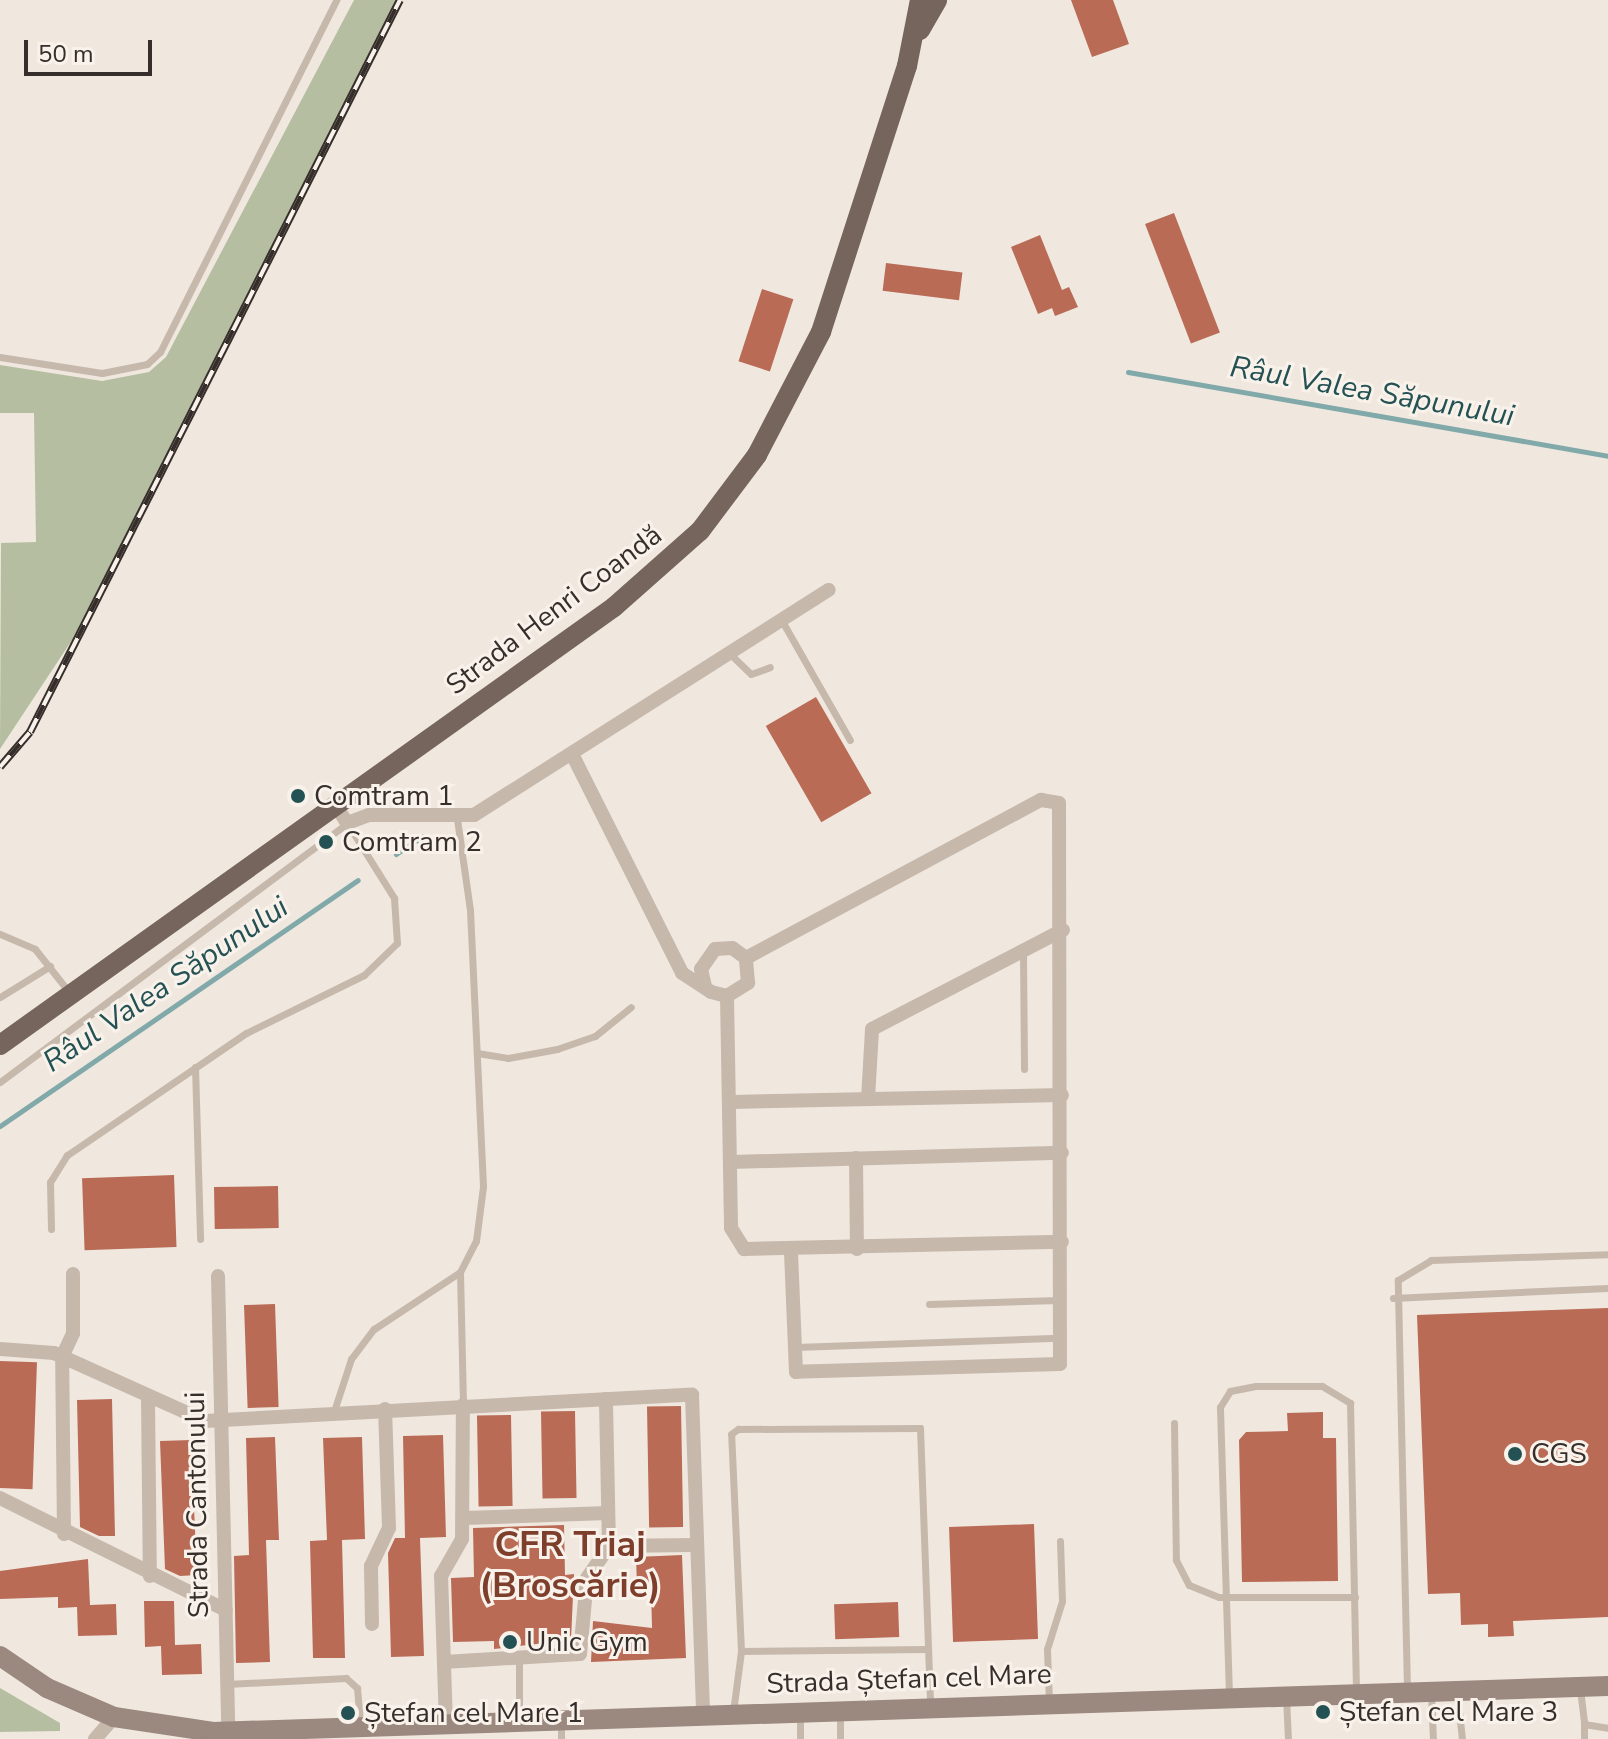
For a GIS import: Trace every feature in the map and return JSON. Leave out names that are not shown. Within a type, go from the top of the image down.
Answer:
[{"type":"main road","name":"Strada Henri Coandă","points":[[0,1045],[614,607],[725,501],[821,332],[914,40],[920,0]]},
{"type":"main road","name":"Strada Henri Coandă","points":[[914,40],[937,0]]},
{"type":"main road","name":"Strada Ștefan cel Mare","points":[[0,1656],[47,1688],[114,1717],[218,1734],[519,1723],[561,1730],[703,1715],[1608,1686]]},
{"type":"street","points":[[335,804],[347,823],[369,815],[457,819],[572,754],[829,590]]},
{"type":"street","points":[[572,754],[682,973],[727,996]]},
{"type":"street","points":[[746,958],[1048,799],[1062,813],[1062,1338],[1057,1365],[803,1374],[793,1367],[791,1251]]},
{"type":"street","points":[[868,1099],[872,1029],[1063,930]]},
{"type":"street","points":[[705,986],[701,969],[715,949],[732,948],[746,958],[748,983],[727,996]]},
{"type":"street","points":[[727,996],[735,1242],[756,1252],[1062,1242]]},
{"type":"street","points":[[732,1102],[1062,1095]]},
{"type":"street","points":[[731,1162],[1062,1153]]},
{"type":"street","points":[[856,1158],[857,1249]]},
{"type":"street","points":[[64,1534],[62,1357],[73,1333],[73,1274]]},
{"type":"street","name":"Strada Cantonului","points":[[218,1276],[227,1684],[218,1734]]},
{"type":"street","points":[[0,1349],[62,1357],[193,1419],[686,1394],[695,1401],[695,1545],[703,1715]]},
{"type":"street","points":[[148,1399],[150,1576]]},
{"type":"street","points":[[606,1399],[609,1546]]},
{"type":"street","points":[[446,1725],[441,1576],[459,1549],[464,1518],[463,1405]]},
{"type":"street","points":[[372,1624],[371,1566],[389,1528],[385,1409]]},
{"type":"street","points":[[0,1498],[64,1534],[226,1610]]},
{"type":"street","points":[[464,1518],[608,1513]]},
{"type":"street","points":[[444,1662],[519,1660],[580,1654],[583,1609],[592,1563],[609,1546],[695,1545]]},
{"type":"street","points":[[95,1739],[114,1717]]},
{"type":"lane","points":[[0,357],[102,373],[147,364],[160,352],[336,0]]},
{"type":"lane","points":[[781,619],[850,740]]},
{"type":"lane","points":[[729,653],[751,674],[770,667]]},
{"type":"lane","points":[[457,819],[477,1053],[483,1186],[476,1241],[460,1272],[463,1405]]},
{"type":"lane","points":[[0,1082],[347,823],[394,898],[399,931],[389,956],[195,1067],[55,1167],[51,1229]]},
{"type":"lane","points":[[0,934],[21,939],[50,966],[71,995]]},
{"type":"lane","points":[[1023,951],[1024,1069]]},
{"type":"lane","points":[[0,997],[50,966]]},
{"type":"lane","points":[[477,1053],[508,1058],[557,1049],[595,1036],[631,1007]]},
{"type":"lane","points":[[195,1067],[200,1239]]},
{"type":"lane","points":[[1407,1692],[1393,1298],[1411,1267],[1431,1260],[1608,1254]]},
{"type":"lane","points":[[334,1411],[346,1369],[374,1329],[460,1272]]},
{"type":"lane","points":[[1393,1298],[1608,1288]]},
{"type":"lane","points":[[929,1304],[1061,1300]]},
{"type":"lane","points":[[793,1347],[1062,1338]]},
{"type":"lane","points":[[1229,1697],[1220,1407],[1241,1387],[1337,1389],[1350,1403],[1356,1693]]},
{"type":"lane","points":[[1174,1423],[1176,1560],[1189,1585],[1226,1597],[1355,1597]]},
{"type":"lane","points":[[733,1714],[741,1651],[731,1434],[797,1429],[920,1428],[930,1707]]},
{"type":"lane","points":[[1049,1702],[1047,1649],[1062,1601],[1060,1541]]},
{"type":"lane","points":[[741,1651],[927,1649]]},
{"type":"lane","points":[[519,1660],[519,1723]]},
{"type":"lane","points":[[227,1684],[346,1678],[357,1688],[360,1727]]},
{"type":"lane","points":[[1580,1687],[1584,1739]]},
{"type":"lane","points":[[1431,1691],[1433,1739]]},
{"type":"lane","points":[[1457,1691],[1462,1739]]},
{"type":"lane","points":[[1286,1695],[1288,1739]]},
{"type":"lane","points":[[840,1710],[840,1739]]},
{"type":"lane","points":[[800,1712],[800,1739]]},
{"type":"lane","points":[[1584,1724],[1608,1728]]},
{"type":"green space","points":[[354,0],[397,0],[74,637],[0,749],[1,543],[36,542],[34,413],[0,413],[0,365],[102,381],[149,372],[166,357]]},
{"type":"green space","points":[[0,1688],[60,1723],[60,1731],[0,1732]]},
{"type":"building","points":[[1071,0],[1113,0],[1129,44],[1092,57]]},
{"type":"building","points":[[1174,213],[1220,332],[1191,344],[1145,224]]},
{"type":"building","points":[[1040,235],[1062,290],[1069,287],[1078,307],[1055,316],[1052,308],[1038,314],[1011,247]]},
{"type":"building","points":[[886,263],[962,272],[959,300],[883,291]]},
{"type":"building","points":[[762,289],[793,299],[770,371],[739,361]]},
{"type":"building","points":[[816,697],[872,793],[821,822],[766,726]]},
{"type":"building","points":[[174,1175],[177,1247],[85,1250],[82,1178]]},
{"type":"building","points":[[278,1186],[279,1228],[215,1229],[214,1187]]},
{"type":"building","points":[[275,1304],[279,1407],[248,1408],[244,1305]]},
{"type":"building","name":"CGS","points":[[1608,1308],[1608,1617],[1513,1621],[1514,1636],[1488,1637],[1488,1624],[1461,1625],[1460,1593],[1428,1594],[1417,1315]]},
{"type":"building","points":[[0,1361],[37,1362],[33,1489],[0,1488]]},
{"type":"building","points":[[112,1399],[115,1536],[99,1536],[80,1527],[77,1400]]},
{"type":"building","points":[[681,1406],[683,1527],[649,1528],[647,1407]]},
{"type":"building","points":[[575,1411],[577,1498],[543,1499],[541,1412]]},
{"type":"building","points":[[1323,1412],[1323,1438],[1336,1438],[1338,1581],[1242,1582],[1239,1440],[1246,1432],[1288,1431],[1287,1413]]},
{"type":"building","points":[[511,1415],[513,1506],[479,1507],[477,1416]]},
{"type":"building","points":[[443,1435],[446,1537],[420,1538],[424,1656],[391,1657],[388,1553],[395,1538],[405,1538],[403,1436]]},
{"type":"building","points":[[275,1437],[279,1540],[266,1540],[270,1662],[236,1663],[234,1556],[249,1555],[246,1438]]},
{"type":"building","points":[[362,1437],[365,1539],[342,1540],[345,1658],[313,1658],[310,1541],[327,1540],[323,1438]]},
{"type":"building","points":[[191,1440],[197,1575],[180,1576],[165,1569],[160,1441]]},
{"type":"building","points":[[1034,1524],[1038,1639],[953,1642],[949,1527]]},
{"type":"building","points":[[564,1525],[565,1575],[574,1574],[571,1640],[494,1649],[494,1641],[453,1642],[451,1578],[474,1577],[473,1528]]},
{"type":"building","points":[[682,1555],[686,1658],[591,1662],[593,1621],[652,1628],[651,1588],[637,1588],[636,1557]]},
{"type":"building","points":[[88,1559],[90,1605],[116,1604],[117,1635],[78,1636],[77,1607],[58,1608],[58,1597],[0,1599],[0,1571]]},
{"type":"building","points":[[144,1601],[174,1601],[175,1645],[201,1644],[202,1674],[162,1675],[161,1646],[145,1647]]},
{"type":"building","points":[[898,1602],[899,1637],[835,1639],[834,1604]]},
{"type":"waterway","name":"Râul Valea Săpunului","points":[[1128,372],[1608,456]]},
{"type":"waterway","name":"Râul Valea Săpunului","points":[[396,854],[423,836]]},
{"type":"waterway","name":"Râul Valea Săpunului","points":[[0,1126],[358,880]]},
{"type":"railway","points":[[0,767],[30,732],[400,0]]},
{"type":"place","name":"Comtram 1","points":[[298,796]]},
{"type":"place","name":"Comtram 2","points":[[326,842]]},
{"type":"place","name":"CGS","points":[[1515,1454]]},
{"type":"place","name":"Unic Gym","points":[[510,1642]]},
{"type":"place","name":"Ștefan cel Mare 3","points":[[1323,1712]]},
{"type":"place","name":"Ștefan cel Mare 1","points":[[348,1713]]},
{"type":"district","name":"CFR Triaj (Broscărie)","points":[[570,1564]]}]
